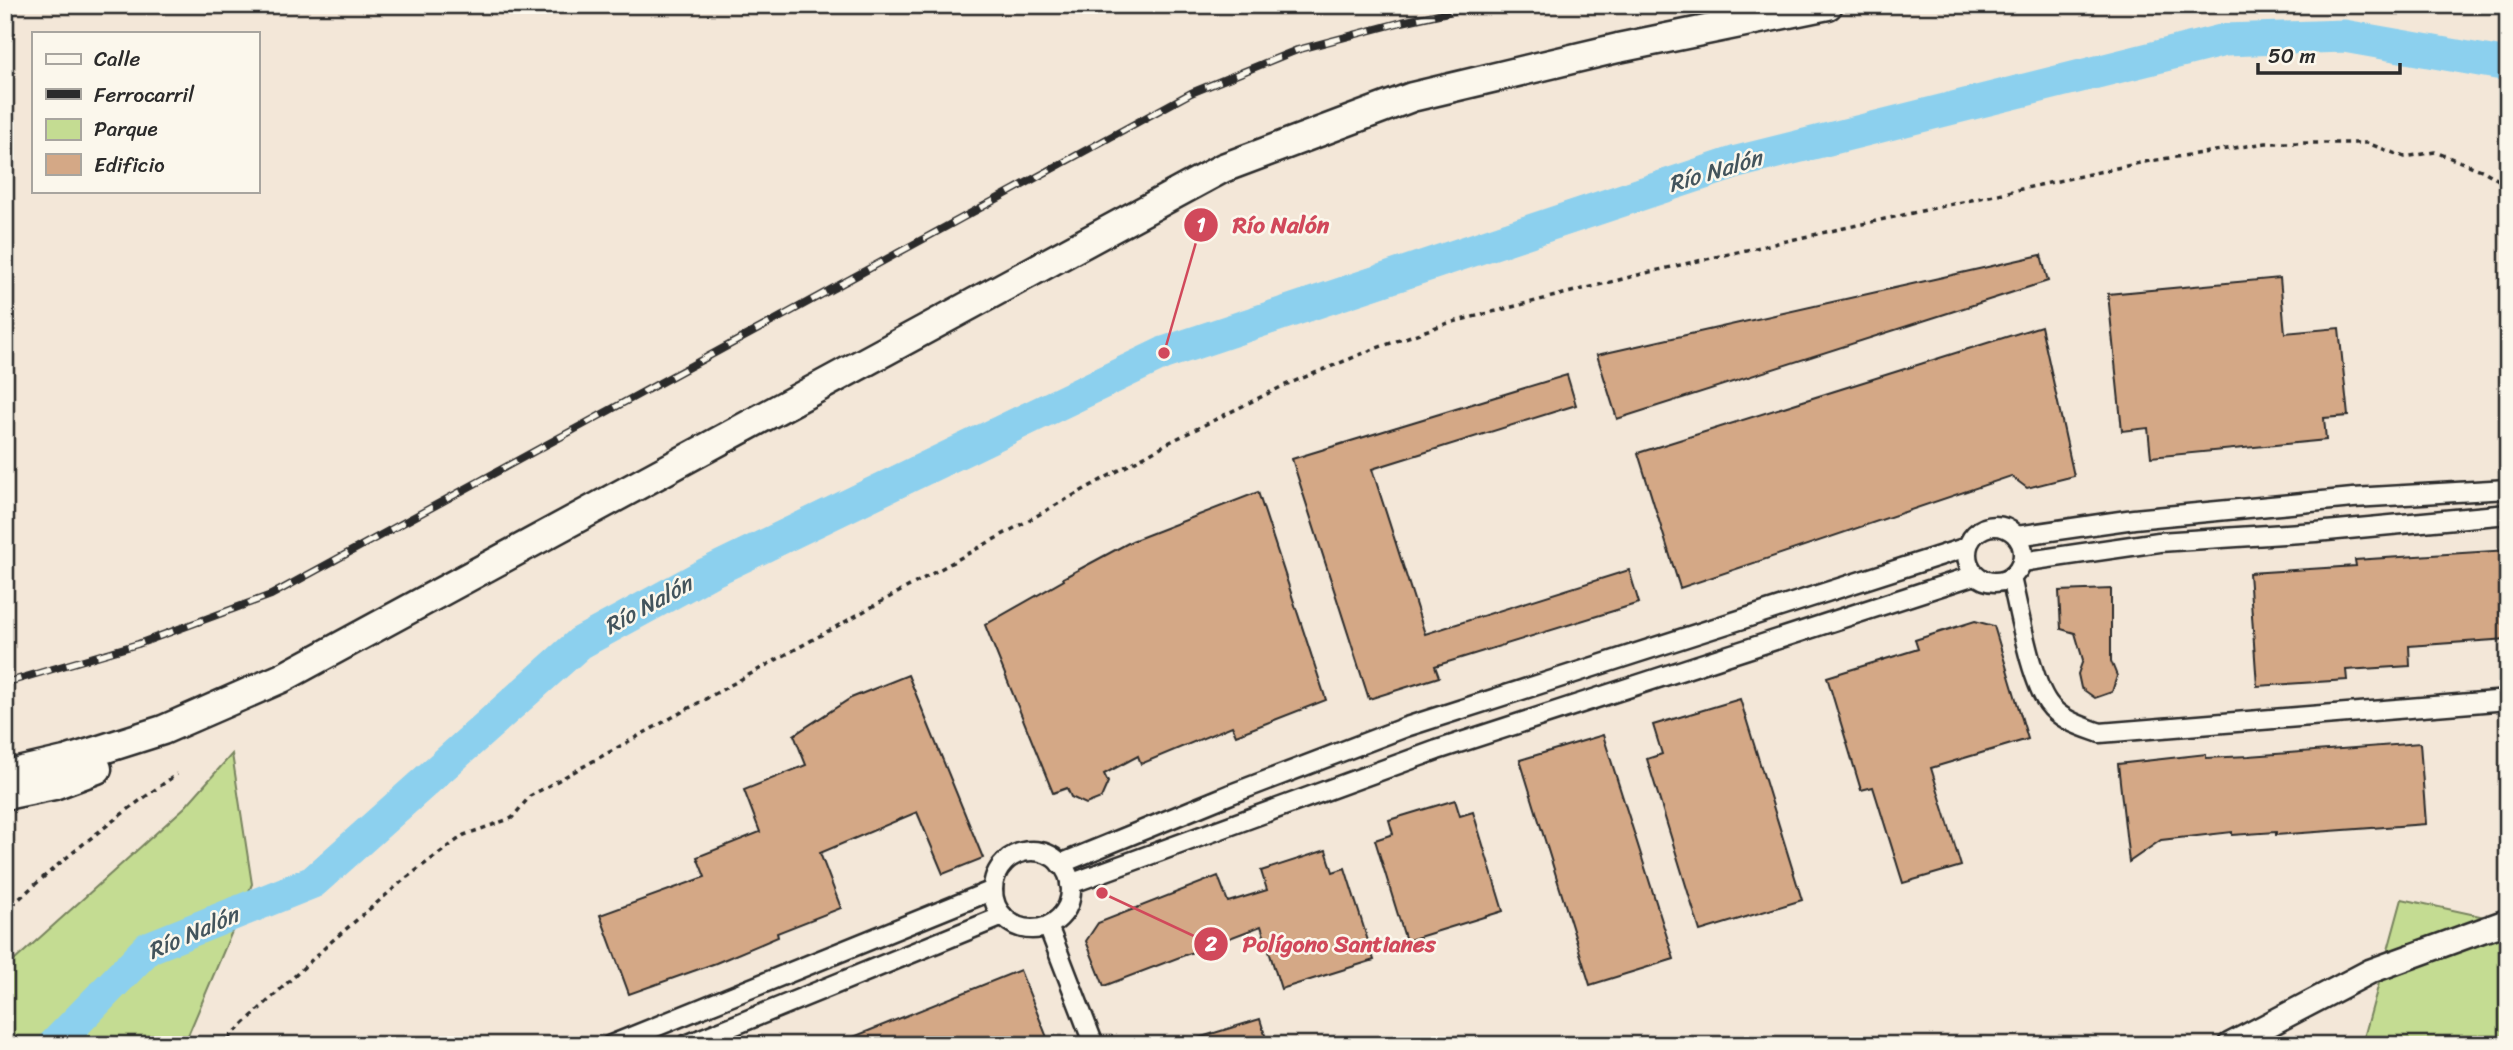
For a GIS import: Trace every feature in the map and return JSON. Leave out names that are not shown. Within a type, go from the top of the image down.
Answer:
[{"type":"main road","points":[[5,775],[65,761],[163,730],[282,678],[1223,168],[1412,97],[1618,48],[1828,5]]},
{"type":"main road","points":[[5,796],[54,785],[235,715],[282,678]]},
{"type":"street","points":[[2017,536],[2134,519],[2353,498],[2508,489]]},
{"type":"street","points":[[2022,562],[2158,542],[2316,532],[2508,514]]},
{"type":"street","points":[[2000,526],[2017,536],[2022,545],[2022,562],[2011,578],[1993,583],[1975,575],[1966,557],[1967,547],[1979,530],[2000,526]]},
{"type":"street","points":[[1060,864],[1231,794],[1406,727],[1967,547]]},
{"type":"street","points":[[1070,884],[1437,750],[1975,575]]},
{"type":"street","points":[[2011,578],[2036,676],[2049,704],[2072,723],[2099,733],[2508,700]]},
{"type":"street","points":[[1026,851],[1046,853],[1057,860],[1070,884],[1066,910],[1048,926],[1035,929],[1021,928],[1003,916],[993,897],[998,870],[1013,855],[1026,851]]},
{"type":"street","points":[[611,1045],[993,890]]},
{"type":"street","points":[[686,1045],[1003,916]]},
{"type":"street","points":[[2230,1045],[2371,971],[2508,920]]},
{"type":"street","points":[[1048,926],[1094,1045]]},
{"type":"path","points":[[221,1045],[332,941],[406,878],[464,835],[512,818],[530,796],[1170,442],[1283,386],[1374,349],[1446,324],[1654,271],[2144,162],[2266,143],[2368,143],[2405,157],[2435,152],[2484,171],[2508,186]]},
{"type":"path","points":[[5,912],[41,877],[177,774]]},
{"type":"green space","points":[[232,754],[252,884],[184,1045],[5,1045],[5,969],[185,807]]},
{"type":"green space","points":[[2402,899],[2508,922],[2508,1045],[2362,1045]]},
{"type":"building","points":[[2041,255],[2048,281],[1617,419],[1597,355]]},
{"type":"building","points":[[2280,278],[2285,333],[2339,328],[2348,416],[2324,418],[2326,440],[2151,457],[2148,428],[2122,431],[2108,294]]},
{"type":"building","points":[[2041,326],[2074,476],[2027,488],[2011,476],[1680,588],[1638,453]]},
{"type":"building","points":[[1567,375],[1576,405],[1372,469],[1425,634],[1629,570],[1639,603],[1435,666],[1439,677],[1369,699],[1292,459]]},
{"type":"building","points":[[1258,492],[1326,700],[1236,735],[1232,726],[1141,764],[1138,756],[1104,774],[1108,782],[1101,798],[1086,804],[1071,797],[1067,788],[1053,793],[985,625],[1064,580],[1063,578],[1132,541]]},
{"type":"building","points":[[2508,550],[2508,639],[2409,646],[2410,666],[2346,670],[2347,680],[2257,686],[2249,573],[2356,566],[2355,560]]},
{"type":"building","points":[[2111,589],[2111,661],[2117,676],[2112,692],[2095,698],[2081,688],[2078,674],[2083,660],[2075,633],[2061,629],[2059,591]]},
{"type":"building","points":[[1975,621],[1994,626],[2028,739],[1931,768],[1961,866],[1903,883],[1873,787],[1861,790],[1827,677],[1918,649],[1915,640]]},
{"type":"building","points":[[908,675],[983,858],[943,874],[917,812],[820,853],[841,908],[777,933],[778,937],[716,963],[629,994],[600,915],[705,877],[697,857],[760,832],[744,790],[806,765],[794,735],[851,698]]},
{"type":"building","points":[[1740,699],[1802,900],[1700,931],[1647,759],[1662,754],[1653,725]]},
{"type":"building","points":[[1603,735],[1674,959],[1590,985],[1520,760]]},
{"type":"building","points":[[2420,743],[2426,824],[2276,835],[2276,832],[2232,835],[2232,832],[2161,840],[2129,862],[2118,764],[2206,754],[2206,758],[2249,756]]},
{"type":"building","points":[[1455,800],[1460,816],[1473,812],[1503,911],[1406,941],[1375,840],[1393,834],[1389,820]]},
{"type":"building","points":[[1326,850],[1333,872],[1345,868],[1374,960],[1281,989],[1261,926],[1104,986],[1086,941],[1098,923],[1218,876],[1228,902],[1267,890],[1261,871]]},
{"type":"building","points":[[1020,970],[1050,1045],[836,1045],[836,1044]]},
{"type":"building","points":[[1260,1019],[1268,1045],[1188,1045],[1188,1041]]},
{"type":"waterway","name":"Río Nalón","points":[[54,1045],[148,948],[313,882],[580,643],[708,573],[1164,353],[1737,162],[2225,40],[2344,36],[2508,65]]},
{"type":"railway","points":[[5,683],[138,644],[271,595],[1191,93],[1297,50],[1402,22],[1480,5]]},
{"type":"place","name":"Río Nalón","points":[[1164,353]]},
{"type":"place","name":"Polígono Santianes","points":[[1102,893]]}]
